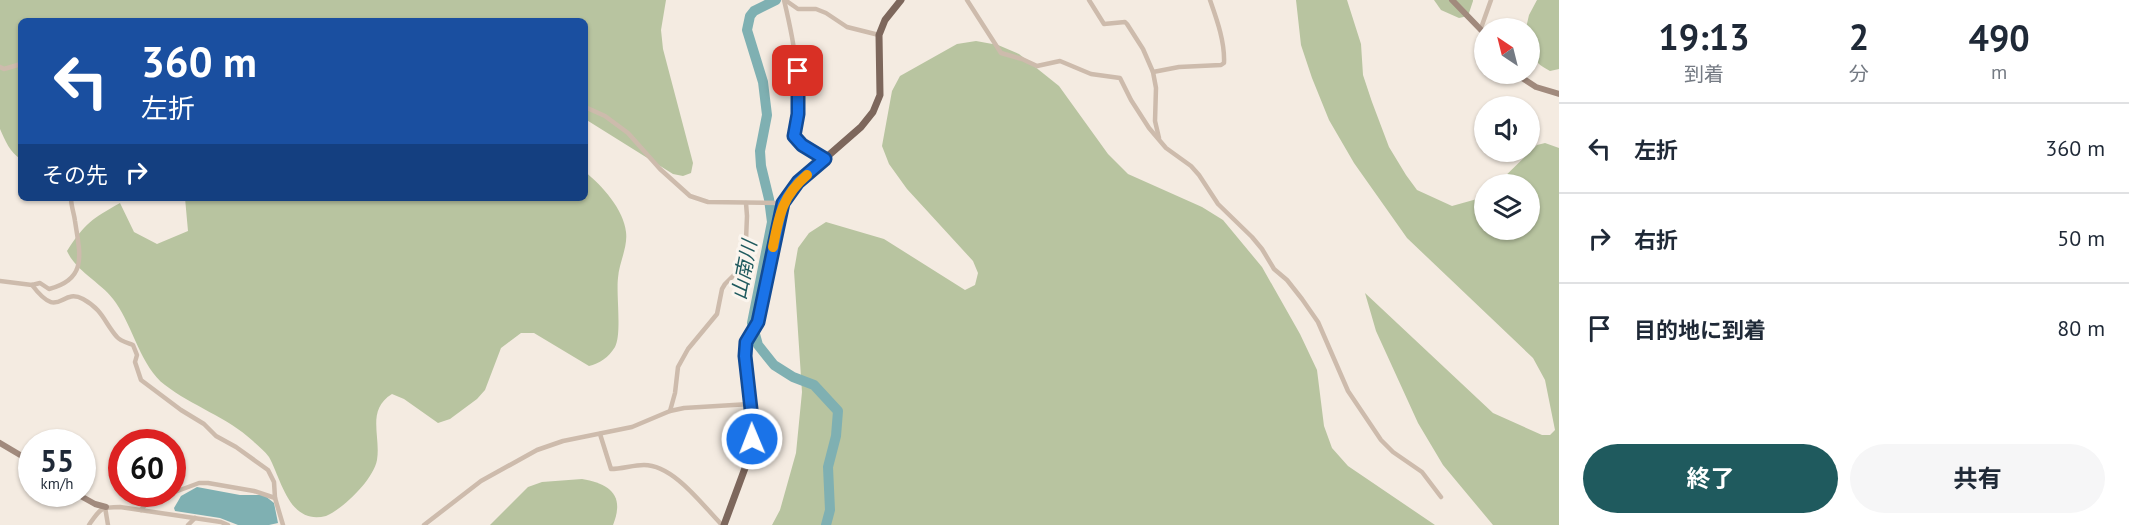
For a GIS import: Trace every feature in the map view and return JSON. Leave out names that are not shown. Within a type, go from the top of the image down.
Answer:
[{"type":"main road","points":[[723,525],[748,460],[752,429],[745,356],[746,342],[755,328],[783,203],[798,182],[861,127],[873,112],[880,94],[879,35],[885,20],[901,0]]},
{"type":"street","points":[[785,0],[798,9],[816,9],[847,27],[879,35]]},
{"type":"street","points":[[785,0],[798,71],[798,114],[794,136],[802,145],[825,159]]},
{"type":"street","points":[[968,0],[1001,53],[1037,66],[1060,61],[1091,74],[1120,78],[1149,128],[1160,141],[1199,175],[1218,204],[1252,237],[1274,269],[1287,280],[1302,299],[1318,322],[1334,363],[1359,409],[1381,440],[1422,472],[1441,497]]},
{"type":"street","points":[[1089,0],[1104,24],[1125,22],[1143,49],[1156,88],[1155,121],[1160,141]]},
{"type":"street","points":[[1152,72],[1224,63],[1219,26],[1210,0]]},
{"type":"street","points":[[1452,0],[1474,22]]},
{"type":"street","points":[[1486,18],[1491,0]]},
{"type":"street","points":[[0,67],[4,69],[18,65]]},
{"type":"street","points":[[1531,84],[1559,94]]},
{"type":"street","points":[[588,108],[605,116],[628,133],[660,169],[690,196],[708,202],[783,203]]},
{"type":"street","points":[[0,281],[32,285],[40,283],[49,289],[60,286],[74,277],[78,269],[78,245],[71,201]]},
{"type":"street","points":[[670,411],[678,367],[688,350],[717,314],[725,284],[745,264],[746,202]]},
{"type":"street","points":[[32,285],[46,302],[53,304],[73,296],[82,299],[102,314],[118,339],[133,345],[137,355],[135,362],[141,380],[204,424],[216,436],[236,447],[268,471],[274,482],[282,525]]},
{"type":"street","points":[[424,525],[481,481],[537,450],[563,441],[632,427],[670,411],[750,404]]},
{"type":"street","points":[[600,434],[611,469],[645,465],[670,474],[723,525]]},
{"type":"street","points":[[0,443],[18,452]]},
{"type":"street","points":[[186,488],[199,483],[208,483],[254,491],[276,498]]},
{"type":"street","points":[[96,504],[195,518],[228,525]]},
{"type":"street","points":[[89,525],[99,510],[105,507]]},
{"type":"street","points":[[105,507],[108,525]]},
{"type":"street","points":[[188,525],[195,518]]},
{"type":"green space","points":[[0,0],[666,0],[661,30],[663,49],[693,163],[691,173],[683,176],[673,174],[588,121],[588,18],[18,18],[18,157],[11,150],[0,129]]},
{"type":"green space","points":[[1296,0],[1347,0],[1361,44],[1363,75],[1389,147],[1417,190],[1452,206],[1474,200],[1474,240],[1540,240],[1540,174],[1507,174],[1520,162],[1540,162],[1540,144],[1545,143],[1559,148],[1559,525],[1493,525],[1443,465],[1418,423],[1376,331],[1365,293],[1493,413],[1542,435],[1550,435],[1555,430],[1545,380],[1533,358],[1407,238],[1354,163],[1329,120],[1301,45]]},
{"type":"green space","points":[[1434,0],[1473,1],[1468,16],[1459,18],[1441,10]]},
{"type":"green space","points":[[1537,0],[1559,0],[1559,69],[1550,71],[1540,65],[1540,18],[1528,18]]},
{"type":"green space","points":[[976,41],[998,45],[1019,54],[1059,86],[1108,154],[1128,174],[1202,207],[1223,220],[1262,267],[1300,334],[1317,370],[1324,426],[1332,448],[1348,466],[1435,525],[772,525],[780,510],[796,453],[802,392],[794,271],[798,248],[809,233],[826,222],[884,239],[965,290],[975,285],[978,273],[973,261],[907,189],[889,164],[882,146],[892,91],[900,76],[957,44]]},
{"type":"green space","points":[[588,175],[617,207],[626,232],[626,243],[618,278],[617,341],[613,351],[604,360],[589,366],[534,333],[521,333],[501,348],[485,390],[477,399],[450,419],[438,423],[404,399],[392,394],[379,408],[376,424],[377,460],[370,476],[357,493],[341,507],[326,516],[313,517],[295,508],[288,499],[269,457],[243,433],[175,392],[157,377],[143,357],[122,313],[111,296],[77,266],[67,251],[90,222],[120,203],[134,232],[157,244],[188,231],[185,201],[588,201]]},
{"type":"green space","points":[[582,479],[600,484],[612,493],[617,506],[613,525],[490,525],[528,487],[542,482]]},
{"type":"water","points":[[197,487],[240,495],[264,495],[274,503],[278,523],[238,525],[220,518],[175,511],[175,507],[186,507],[186,493]]},
{"type":"waterway","name":"山南川","points":[[776,0],[754,11],[750,16],[747,30],[763,82],[767,115],[760,151],[772,222],[752,323],[758,345],[774,365],[793,377],[814,385],[838,411],[836,436],[828,467],[830,510],[826,525]]},
{"type":"slow traffic","points":[[773,247],[783,203],[798,182],[807,175]]},
{"type":"route","points":[[752,439],[745,356],[746,342],[758,322],[783,203],[798,182],[825,159],[802,145],[794,136],[798,114],[798,71]]}]
